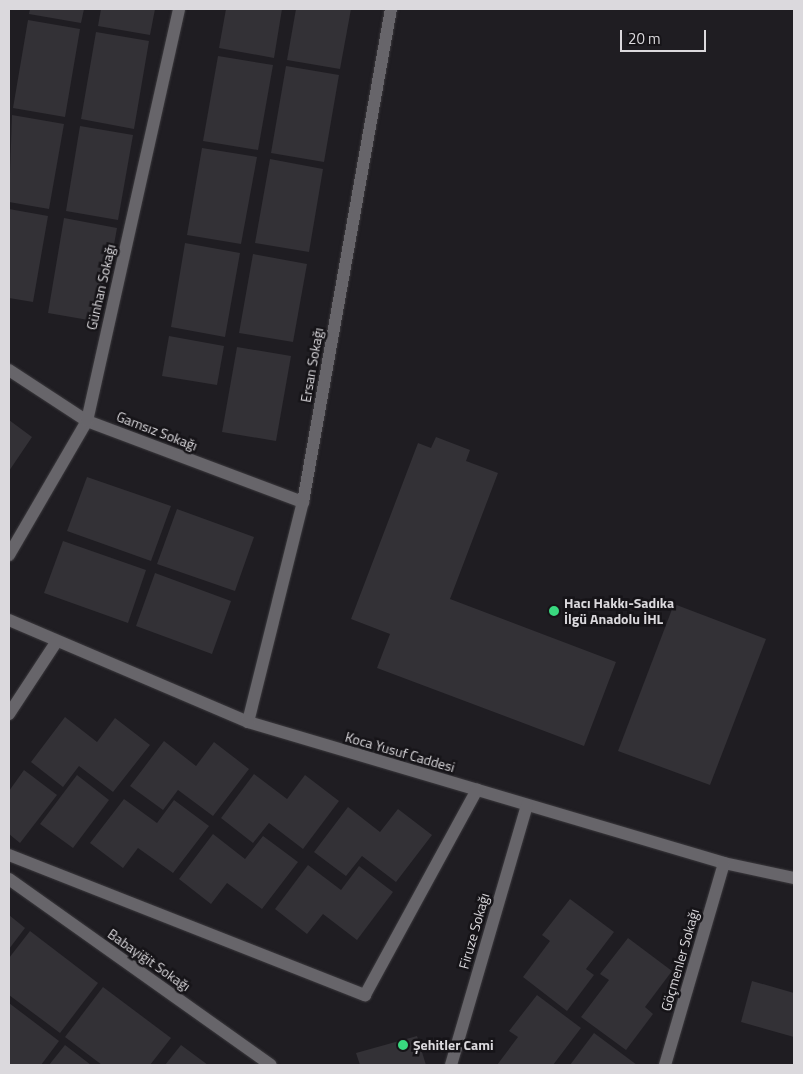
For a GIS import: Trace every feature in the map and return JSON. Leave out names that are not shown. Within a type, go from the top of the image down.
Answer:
[{"type":"street","name":"Günhan Sokağı","points":[[9,555],[87,421],[179,9]]},
{"type":"street","name":"Ersan Sokağı","points":[[248,722],[303,502],[390,9]]},
{"type":"street","name":"Gamsız Sokağı","points":[[9,370],[87,421],[303,502]]},
{"type":"street","name":"Koca Yusuf Caddesi","points":[[9,620],[248,722],[724,863],[794,878]]},
{"type":"street","points":[[9,714],[57,641]]},
{"type":"street","points":[[9,855],[365,995],[477,790]]},
{"type":"street","name":"Firuze Sokağı","points":[[451,1065],[527,805]]},
{"type":"street","name":"Göçmenler Sokağı","points":[[665,1065],[724,863]]},
{"type":"street","name":"Babayiğit Sokağı","points":[[9,879],[271,1065]]},
{"type":"building","points":[[30,9],[84,9],[81,23],[29,14]]},
{"type":"building","points":[[101,9],[155,9],[150,35],[98,26]]},
{"type":"building","points":[[226,9],[282,9],[274,58],[219,48]]},
{"type":"building","points":[[296,9],[351,9],[340,69],[287,60]]},
{"type":"building","points":[[28,20],[80,29],[65,117],[13,108]]},
{"type":"building","points":[[96,32],[149,41],[134,129],[81,119]]},
{"type":"building","points":[[218,56],[273,65],[258,150],[203,141]]},
{"type":"building","points":[[286,66],[339,75],[324,162],[271,153]]},
{"type":"building","points":[[12,115],[64,124],[49,209],[9,202]]},
{"type":"building","points":[[80,126],[133,135],[118,220],[66,211]]},
{"type":"building","points":[[202,148],[257,157],[241,244],[187,235]]},
{"type":"building","points":[[270,159],[323,169],[309,252],[255,243]]},
{"type":"building","points":[[9,209],[48,216],[33,302],[9,298]]},
{"type":"building","points":[[64,218],[117,228],[100,322],[48,313]]},
{"type":"building","points":[[185,243],[240,253],[225,337],[171,327]]},
{"type":"building","points":[[253,254],[307,264],[293,342],[239,333]]},
{"type":"building","points":[[169,336],[224,346],[217,385],[162,376]]},
{"type":"building","points":[[237,347],[291,356],[276,441],[222,432]]},
{"type":"building","points":[[9,420],[32,437],[9,471]]},
{"type":"building","points":[[436,437],[470,450],[466,461],[498,473],[450,599],[616,662],[584,746],[377,668],[390,634],[351,619],[418,443],[431,448]]},
{"type":"building","points":[[87,477],[171,506],[151,561],[67,531]]},
{"type":"building","points":[[177,509],[254,537],[235,591],[157,564]]},
{"type":"building","points":[[63,541],[146,570],[128,623],[44,593]]},
{"type":"building","points":[[155,573],[231,601],[212,654],[136,626]]},
{"type":"building","points":[[674,604],[766,639],[710,785],[618,751]]},
{"type":"building","points":[[65,717],[97,742],[115,718],[150,745],[113,792],[79,766],[63,787],[31,762]]},
{"type":"building","points":[[164,741],[196,766],[214,742],[249,769],[213,816],[178,790],[163,810],[130,786]]},
{"type":"building","points":[[24,770],[57,795],[20,843],[9,834],[9,791]]},
{"type":"building","points":[[254,774],[287,799],[305,775],[339,801],[303,849],[269,823],[253,843],[221,818]]},
{"type":"building","points":[[77,775],[109,800],[73,848],[40,824]]},
{"type":"building","points":[[124,799],[157,823],[174,800],[209,826],[173,873],[138,848],[123,868],[90,843]]},
{"type":"building","points":[[348,807],[380,832],[398,809],[432,835],[396,882],[362,856],[346,876],[314,852]]},
{"type":"building","points":[[213,834],[245,859],[263,836],[298,862],[262,909],[227,883],[211,904],[179,879]]},
{"type":"building","points":[[308,865],[341,890],[359,866],[393,892],[357,940],[323,914],[307,934],[275,909]]},
{"type":"building","points":[[570,899],[614,932],[586,969],[594,975],[567,1011],[523,977],[550,941],[542,935]]},
{"type":"building","points":[[9,915],[25,928],[9,949]]},
{"type":"building","points":[[30,931],[98,983],[60,1033],[9,995],[9,958]]},
{"type":"building","points":[[628,938],[672,971],[645,1007],[653,1014],[626,1050],[581,1017],[609,980],[600,974]]},
{"type":"building","points":[[752,981],[794,993],[794,1037],[741,1022]]},
{"type":"building","points":[[103,987],[171,1038],[150,1065],[102,1065],[65,1037]]},
{"type":"building","points":[[537,995],[581,1028],[553,1065],[497,1065],[518,1037],[509,1031]]},
{"type":"building","points":[[9,1003],[59,1041],[41,1065],[9,1065]]},
{"type":"building","points":[[594,1033],[637,1065],[570,1065]]},
{"type":"building","name":"Şehitler Cami","points":[[417,1036],[426,1065],[360,1065],[356,1053]]},
{"type":"building","points":[[65,1045],[91,1065],[49,1065]]},
{"type":"building","points":[[181,1045],[208,1065],[165,1065]]},
{"type":"place","name":"Hacı Hakkı-Sadıka İlgü Anadolu İHL","points":[[554,611]]},
{"type":"place","name":"Şehitler Cami","points":[[403,1045]]}]
